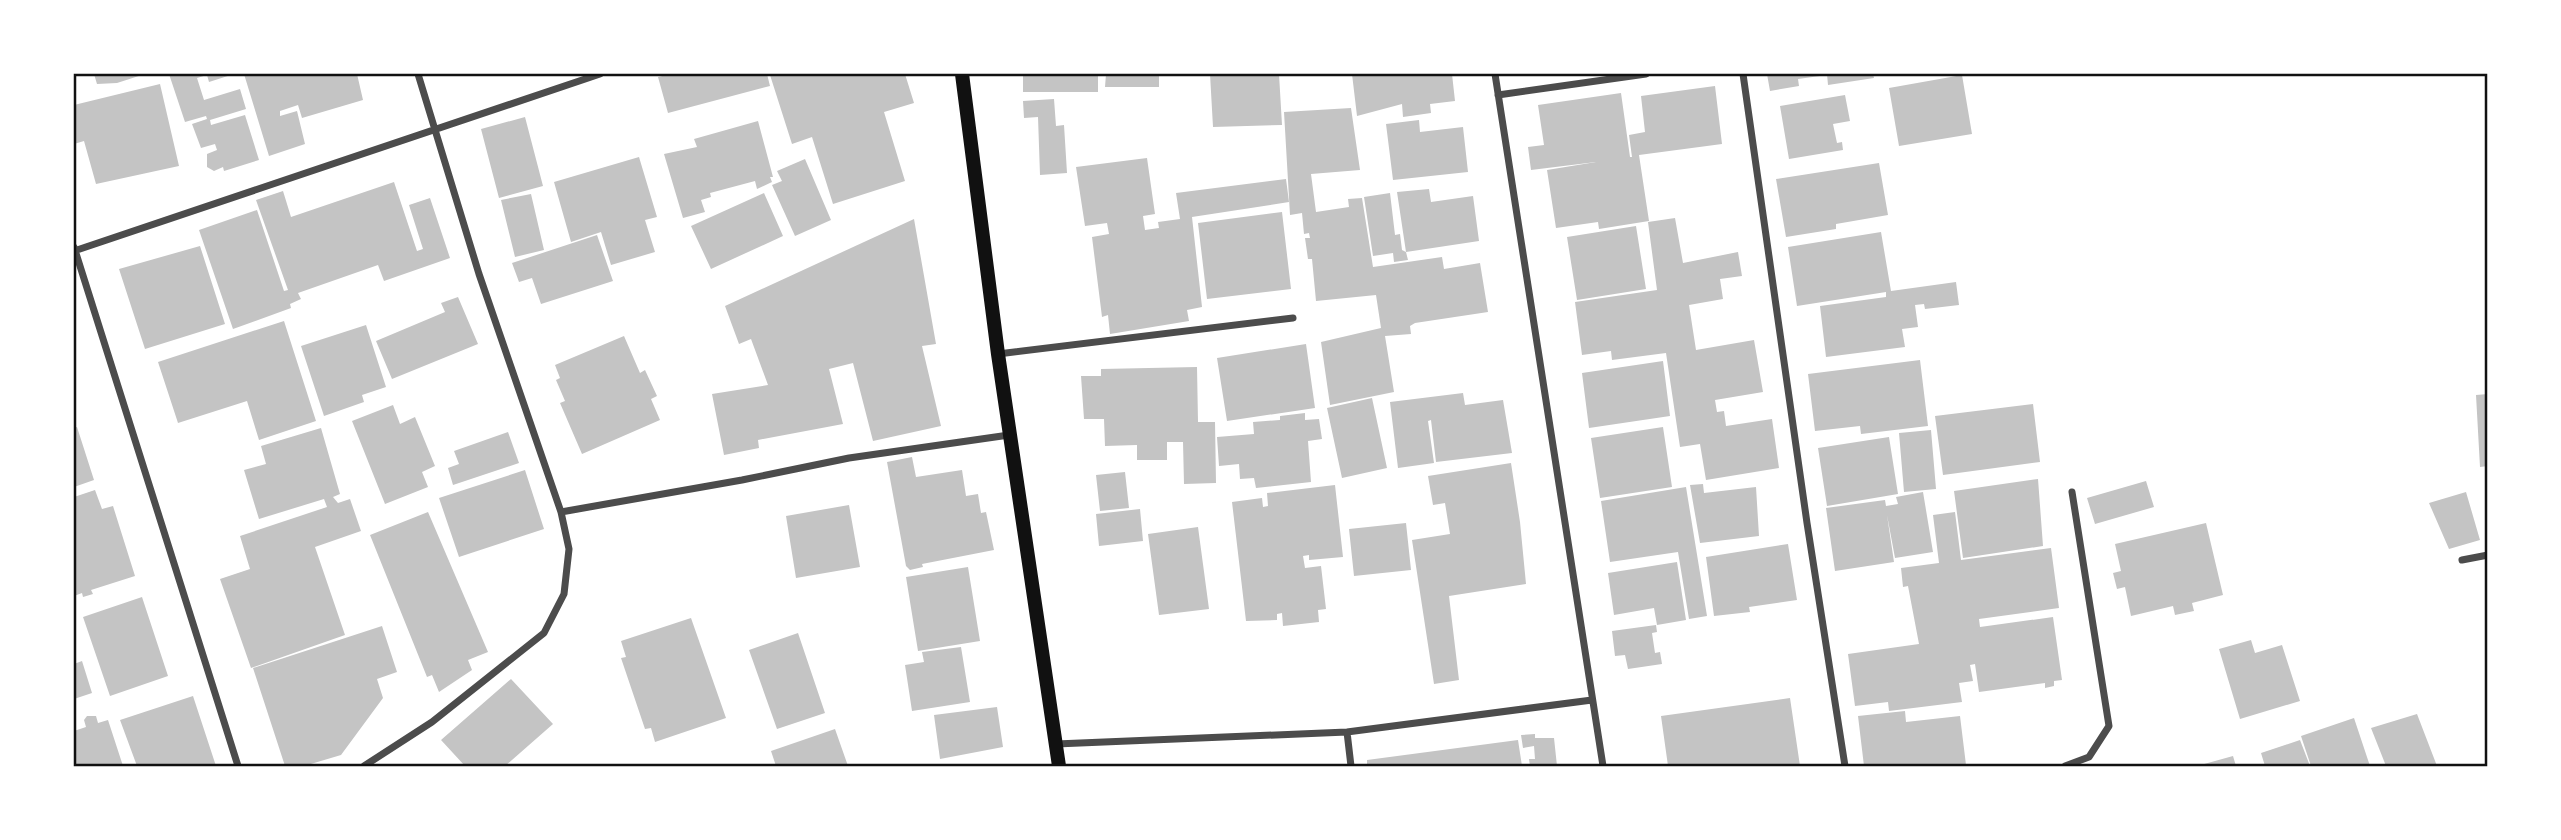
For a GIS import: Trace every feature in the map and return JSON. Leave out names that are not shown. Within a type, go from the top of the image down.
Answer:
[{"type":"main road","points":[[962,74],[1009,435],[1059,766]]},
{"type":"street","points":[[364,766],[432,722],[544,633],[564,594],[569,549],[561,512],[479,274],[418,74]]},
{"type":"street","points":[[238,766],[74,249],[600,74]]},
{"type":"street","points":[[1495,74],[1603,766]]},
{"type":"street","points":[[1498,95],[1646,74]]},
{"type":"street","points":[[1743,74],[1807,523],[1845,766]]},
{"type":"street","points":[[998,354],[1293,318]]},
{"type":"street","points":[[561,512],[849,458],[1009,435]]},
{"type":"street","points":[[2065,766],[2089,757],[2109,726],[2072,492]]},
{"type":"street","points":[[2462,560],[2487,555]]},
{"type":"street","points":[[1055,744],[1347,732],[1592,701]]},
{"type":"street","points":[[1347,732],[1351,766]]},
{"type":"building","points":[[94,74],[145,74],[117,83],[97,84]]},
{"type":"building","points":[[169,74],[234,74],[209,82],[207,75],[197,78],[204,100],[240,89],[246,109],[210,120],[211,125],[245,115],[259,160],[224,171],[223,167],[214,171],[207,167],[207,154],[217,150],[215,144],[201,148],[192,124],[207,119],[206,116],[185,122]]},
{"type":"building","points":[[244,74],[357,74],[363,100],[302,118],[298,105],[280,111],[280,116],[297,111],[305,144],[269,156]]},
{"type":"building","points":[[671,74],[767,74],[770,86],[668,113],[658,77]]},
{"type":"building","points":[[905,74],[914,103],[884,112],[905,181],[833,204],[812,137],[792,144],[770,75]]},
{"type":"building","points":[[1023,74],[1098,74],[1098,92],[1023,92]]},
{"type":"building","points":[[1106,74],[1159,74],[1159,87],[1105,87]]},
{"type":"building","points":[[1210,74],[1279,74],[1282,125],[1213,127]]},
{"type":"building","points":[[1352,74],[1452,74],[1455,101],[1430,104],[1431,113],[1403,117],[1402,104],[1357,116]]},
{"type":"building","points":[[1767,74],[1827,75],[1798,79],[1799,86],[1770,91]]},
{"type":"building","points":[[1827,74],[1873,74],[1874,78],[1828,85]]},
{"type":"building","points":[[1962,75],[1972,134],[1899,146],[1889,88]]},
{"type":"building","points":[[160,84],[179,166],[96,184],[84,141],[74,144],[74,105]]},
{"type":"building","points":[[1715,86],[1722,144],[1639,155],[1649,221],[1599,229],[1598,222],[1556,228],[1547,170],[1596,162],[1531,170],[1528,147],[1544,145],[1538,105],[1621,93],[1632,157],[1629,135],[1645,132],[1641,96]]},
{"type":"building","points":[[1845,95],[1850,121],[1833,124],[1837,143],[1842,142],[1843,150],[1789,159],[1780,106]]},
{"type":"building","points":[[1054,99],[1056,126],[1064,125],[1067,173],[1040,175],[1038,117],[1024,118],[1023,101]]},
{"type":"building","points":[[1351,108],[1360,170],[1311,174],[1316,212],[1349,207],[1348,199],[1362,198],[1373,267],[1442,257],[1444,269],[1480,263],[1488,312],[1415,323],[1410,326],[1411,334],[1385,336],[1394,392],[1330,405],[1321,342],[1381,328],[1376,295],[1316,301],[1312,259],[1308,259],[1305,238],[1310,238],[1309,233],[1304,234],[1302,213],[1290,215],[1284,112]]},
{"type":"building","points":[[525,117],[543,186],[499,198],[481,129]]},
{"type":"building","points":[[1419,120],[1420,132],[1463,127],[1468,172],[1393,180],[1386,124]]},
{"type":"building","points":[[758,121],[772,182],[757,189],[755,181],[710,193],[711,197],[701,200],[705,212],[683,218],[664,154],[697,147],[694,139]]},
{"type":"building","points":[[639,157],[657,217],[645,220],[655,252],[611,265],[601,232],[571,242],[554,182]]},
{"type":"building","points":[[1147,158],[1155,214],[1143,216],[1145,230],[1159,228],[1158,222],[1180,219],[1176,193],[1286,179],[1289,202],[1192,217],[1202,307],[1187,310],[1189,321],[1110,334],[1108,315],[1102,317],[1092,237],[1109,234],[1107,223],[1085,226],[1076,167]]},
{"type":"building","points":[[805,159],[831,220],[795,236],[772,185],[782,181],[777,171]]},
{"type":"building","points":[[1879,163],[1888,215],[1836,224],[1836,229],[1786,237],[1776,179]]},
{"type":"building","points":[[394,182],[417,251],[423,249],[409,205],[430,198],[450,258],[384,281],[378,265],[298,293],[301,299],[290,304],[291,308],[233,329],[199,230],[257,210],[284,291],[288,290],[256,200],[283,191],[291,217]]},
{"type":"building","points":[[1429,189],[1431,202],[1473,196],[1479,241],[1406,252],[1397,192]]},
{"type":"building","points":[[764,193],[783,236],[711,269],[691,226]]},
{"type":"building","points":[[1390,193],[1395,235],[1400,234],[1402,250],[1406,252],[1408,260],[1394,262],[1393,253],[1373,256],[1364,197]]},
{"type":"building","points":[[531,194],[544,250],[515,257],[501,200]]},
{"type":"building","points":[[1282,212],[1291,289],[1207,299],[1198,223]]},
{"type":"building","points":[[1675,218],[1683,263],[1738,252],[1742,276],[1720,279],[1723,299],[1689,305],[1696,350],[1754,340],[1763,392],[1715,400],[1717,412],[1724,411],[1726,426],[1772,419],[1779,468],[1706,480],[1700,444],[1680,447],[1666,353],[1612,360],[1611,351],[1582,355],[1575,302],[1657,290],[1648,222]]},
{"type":"building","points":[[914,219],[936,344],[922,346],[941,426],[873,441],[853,363],[829,369],[843,424],[758,440],[759,448],[724,455],[712,394],[768,385],[751,339],[739,344],[725,306]]},
{"type":"building","points":[[1636,226],[1646,289],[1577,300],[1567,237]]},
{"type":"building","points":[[1881,232],[1891,291],[1956,282],[1959,305],[1925,309],[1924,304],[1915,305],[1918,327],[1902,329],[1905,347],[1826,357],[1820,306],[1886,297],[1886,292],[1797,306],[1788,247]]},
{"type":"building","points":[[597,235],[613,281],[541,304],[532,278],[519,282],[512,263]]},
{"type":"building","points":[[200,246],[225,324],[145,349],[119,269]]},
{"type":"building","points":[[458,297],[478,344],[392,379],[376,341],[445,312],[441,303]]},
{"type":"building","points":[[284,321],[316,421],[259,440],[247,401],[178,423],[158,362]]},
{"type":"building","points":[[366,325],[386,387],[362,395],[364,402],[324,416],[301,346]]},
{"type":"building","points":[[624,336],[640,373],[645,370],[657,396],[651,399],[660,420],[582,454],[560,403],[565,401],[556,380],[560,378],[555,365]]},
{"type":"building","points":[[1306,344],[1315,408],[1227,421],[1217,358]]},
{"type":"building","points":[[1920,360],[1928,426],[1861,434],[1860,426],[1815,431],[1808,374]]},
{"type":"building","points":[[1663,361],[1670,416],[1589,428],[1582,373]]},
{"type":"building","points":[[1197,367],[1198,422],[1215,422],[1216,483],[1184,484],[1183,442],[1167,442],[1167,460],[1137,460],[1137,445],[1105,446],[1104,419],[1084,419],[1081,376],[1101,376],[1101,369]]},
{"type":"building","points":[[1463,393],[1465,405],[1503,400],[1512,453],[1436,462],[1431,420],[1428,421],[1434,463],[1398,468],[1390,402]]},
{"type":"building","points":[[2488,394],[2488,466],[2480,467],[2476,395]]},
{"type":"building","points":[[1372,398],[1387,468],[1342,478],[1327,408]]},
{"type":"building","points":[[2033,404],[2040,462],[1943,475],[1935,416]]},
{"type":"building","points":[[393,405],[400,424],[415,417],[435,466],[422,472],[428,487],[385,504],[352,421]]},
{"type":"building","points":[[1305,413],[1305,420],[1319,419],[1322,439],[1308,441],[1311,482],[1256,488],[1254,478],[1240,479],[1239,464],[1219,466],[1217,437],[1254,434],[1253,422],[1280,420],[1280,416]]},
{"type":"building","points":[[77,427],[94,480],[74,487],[74,428]]},
{"type":"building","points":[[1663,427],[1672,487],[1600,498],[1591,438]]},
{"type":"building","points":[[321,428],[340,494],[333,497],[338,503],[350,499],[361,531],[315,547],[345,635],[251,668],[220,579],[250,569],[240,536],[327,507],[324,499],[259,519],[244,470],[266,464],[261,446]]},
{"type":"building","points":[[1931,430],[1936,489],[1904,492],[1899,433]]},
{"type":"building","points":[[508,432],[519,463],[453,485],[448,468],[459,464],[454,451]]},
{"type":"building","points":[[1889,437],[1898,494],[1827,506],[1818,448]]},
{"type":"building","points":[[912,457],[916,477],[962,470],[966,496],[978,494],[981,513],[986,512],[994,550],[922,564],[923,567],[910,570],[906,566],[887,462]]},
{"type":"building","points":[[1511,463],[1526,584],[1449,596],[1459,680],[1434,684],[1412,540],[1450,534],[1445,503],[1433,505],[1428,476]]},
{"type":"building","points":[[525,470],[544,529],[459,557],[439,498]]},
{"type":"building","points":[[1125,472],[1129,508],[1100,511],[1096,475]]},
{"type":"building","points":[[2038,479],[2043,546],[1963,558],[1954,491]]},
{"type":"building","points":[[2146,481],[2154,507],[2095,524],[2087,498]]},
{"type":"building","points":[[1703,484],[1704,493],[1756,487],[1759,536],[1700,543],[1690,485]]},
{"type":"building","points":[[1335,485],[1343,557],[1309,560],[1309,555],[1303,556],[1305,568],[1321,566],[1326,609],[1318,610],[1319,622],[1283,626],[1282,613],[1277,614],[1277,620],[1246,621],[1232,502],[1262,498],[1263,507],[1268,506],[1267,493]]},
{"type":"building","points":[[1686,487],[1707,616],[1689,619],[1678,552],[1610,562],[1601,501]]},
{"type":"building","points":[[95,490],[102,509],[113,506],[135,576],[91,590],[93,594],[83,597],[82,593],[74,596],[74,497]]},
{"type":"building","points":[[1923,492],[1933,552],[1895,558],[1887,515],[1894,562],[1835,571],[1826,508],[1885,500],[1886,506],[1898,504],[1896,497]]},
{"type":"building","points":[[2466,492],[2480,540],[2449,549],[2429,503]]},
{"type":"building","points":[[849,505],[860,567],[796,578],[786,516]]},
{"type":"building","points":[[1140,509],[1143,541],[1099,546],[1096,514]]},
{"type":"building","points":[[428,512],[488,652],[468,660],[472,670],[439,692],[432,675],[427,677],[370,535]]},
{"type":"building","points":[[1955,512],[1961,560],[2051,548],[2059,608],[1979,619],[1980,627],[2053,617],[2062,680],[2054,681],[2054,686],[2045,688],[2045,683],[1979,692],[1975,664],[1970,665],[1973,681],[1959,683],[1962,702],[1889,711],[1888,702],[1855,706],[1848,654],[1919,644],[1908,586],[1903,587],[1901,568],[1939,563],[1933,515]]},
{"type":"building","points":[[1406,523],[1411,570],[1354,576],[1349,529]]},
{"type":"building","points":[[2206,523],[2223,595],[2192,603],[2194,611],[2175,615],[2173,606],[2131,616],[2125,587],[2117,589],[2113,573],[2121,571],[2115,544]]},
{"type":"building","points":[[1198,527],[1209,609],[1159,615],[1148,534]]},
{"type":"building","points":[[1788,544],[1797,600],[1749,607],[1750,612],[1714,616],[1706,557]]},
{"type":"building","points":[[1677,562],[1686,620],[1657,625],[1654,608],[1614,615],[1608,573]]},
{"type":"building","points":[[968,567],[980,641],[918,651],[906,577]]},
{"type":"building","points":[[142,597],[168,676],[110,696],[83,617]]},
{"type":"building","points":[[691,618],[726,718],[655,742],[651,728],[645,729],[621,658],[626,657],[621,641]]},
{"type":"building","points":[[1656,625],[1657,632],[1652,633],[1655,653],[1660,652],[1662,664],[1628,669],[1625,655],[1615,656],[1612,631]]},
{"type":"building","points":[[382,626],[397,672],[377,679],[383,698],[341,755],[304,766],[285,766],[253,668]]},
{"type":"building","points":[[798,633],[825,713],[777,729],[749,650]]},
{"type":"building","points":[[2251,640],[2255,653],[2282,645],[2300,701],[2240,719],[2219,649]]},
{"type":"building","points":[[961,647],[970,702],[912,711],[905,665],[924,662],[922,652]]},
{"type":"building","points":[[82,661],[92,693],[74,699],[74,664]]},
{"type":"building","points":[[511,679],[553,724],[505,766],[465,766],[441,740]]},
{"type":"building","points":[[193,696],[216,766],[137,766],[120,720]]},
{"type":"building","points":[[1790,698],[1800,766],[1668,766],[1661,716]]},
{"type":"building","points":[[997,707],[1003,747],[940,759],[934,715]]},
{"type":"building","points":[[1905,711],[1906,722],[1960,716],[1966,765],[1864,766],[1858,716]]},
{"type":"building","points":[[2417,714],[2437,766],[2386,766],[2371,728]]},
{"type":"building","points":[[87,716],[96,716],[98,723],[108,720],[123,766],[74,766],[74,731],[86,727],[84,720]]},
{"type":"building","points":[[2354,718],[2370,766],[2311,766],[2301,736]]},
{"type":"building","points":[[835,729],[848,766],[776,766],[771,751]]},
{"type":"building","points":[[1535,734],[1535,738],[1554,738],[1557,766],[1530,766],[1529,759],[1535,759],[1534,746],[1523,748],[1521,735]]},
{"type":"building","points":[[1518,740],[1522,766],[1367,766],[1367,760]]},
{"type":"building","points":[[2300,740],[2310,766],[2265,766],[2261,753]]},
{"type":"building","points":[[2233,756],[2236,766],[2197,766]]}]
